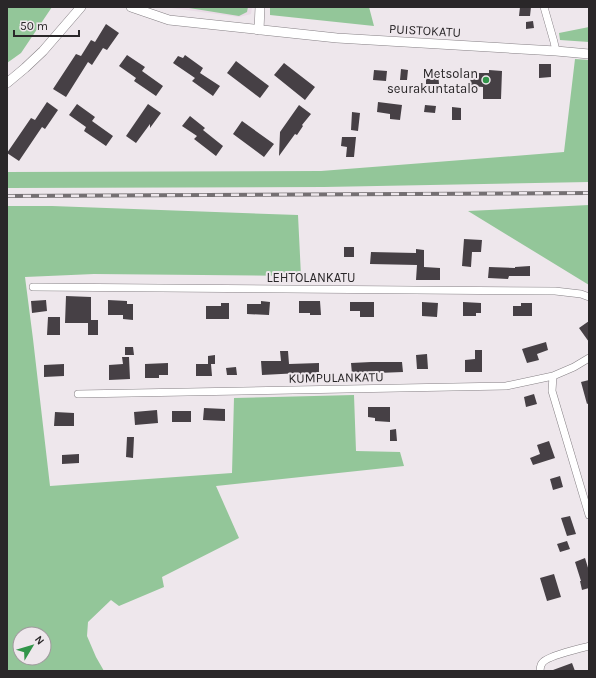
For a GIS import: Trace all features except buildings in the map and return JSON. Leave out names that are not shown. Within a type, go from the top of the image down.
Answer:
[{"type":"street","points":[[7,83],[43,51],[82,7]]},
{"type":"street","name":"PUISTOKATU","points":[[131,7],[169,20],[259,30],[337,38],[589,54]]},
{"type":"street","points":[[259,30],[260,7]]},
{"type":"street","points":[[544,7],[556,51]]},
{"type":"street","name":"LEHTOLANKATU","points":[[33,287],[555,291],[581,294],[589,297]]},
{"type":"street","name":"KUMPULANKATU","points":[[78,394],[506,386],[553,376],[574,367],[589,358]]},
{"type":"street","points":[[553,376],[552,392],[589,515]]},
{"type":"street","points":[[540,671],[540,666],[551,658],[589,646]]},
{"type":"shaded area","points":[[164,7],[252,7],[251,14],[239,17]]},
{"type":"green space","points":[[7,7],[52,7],[21,53],[7,63]]},
{"type":"green space","points":[[189,7],[248,7],[247,12],[239,16]]},
{"type":"green space","points":[[270,7],[369,7],[374,26],[270,15]]},
{"type":"green space","points":[[589,27],[589,42],[560,40],[559,33]]},
{"type":"green space","points":[[575,59],[589,60],[589,182],[324,187],[7,188],[7,172],[321,171],[564,152]]},
{"type":"green space","points":[[589,205],[589,285],[468,211]]},
{"type":"green space","points":[[7,206],[52,206],[298,215],[301,276],[94,274],[25,277],[50,486],[232,473],[234,398],[354,395],[356,451],[400,452],[404,466],[216,486],[239,538],[162,577],[164,587],[119,606],[111,600],[88,622],[87,636],[104,671],[7,671]]},
{"type":"railway","points":[[7,196],[589,193]]},
{"type":"place","name":"Metsolan seurakuntatalo","points":[[486,80]]}]
